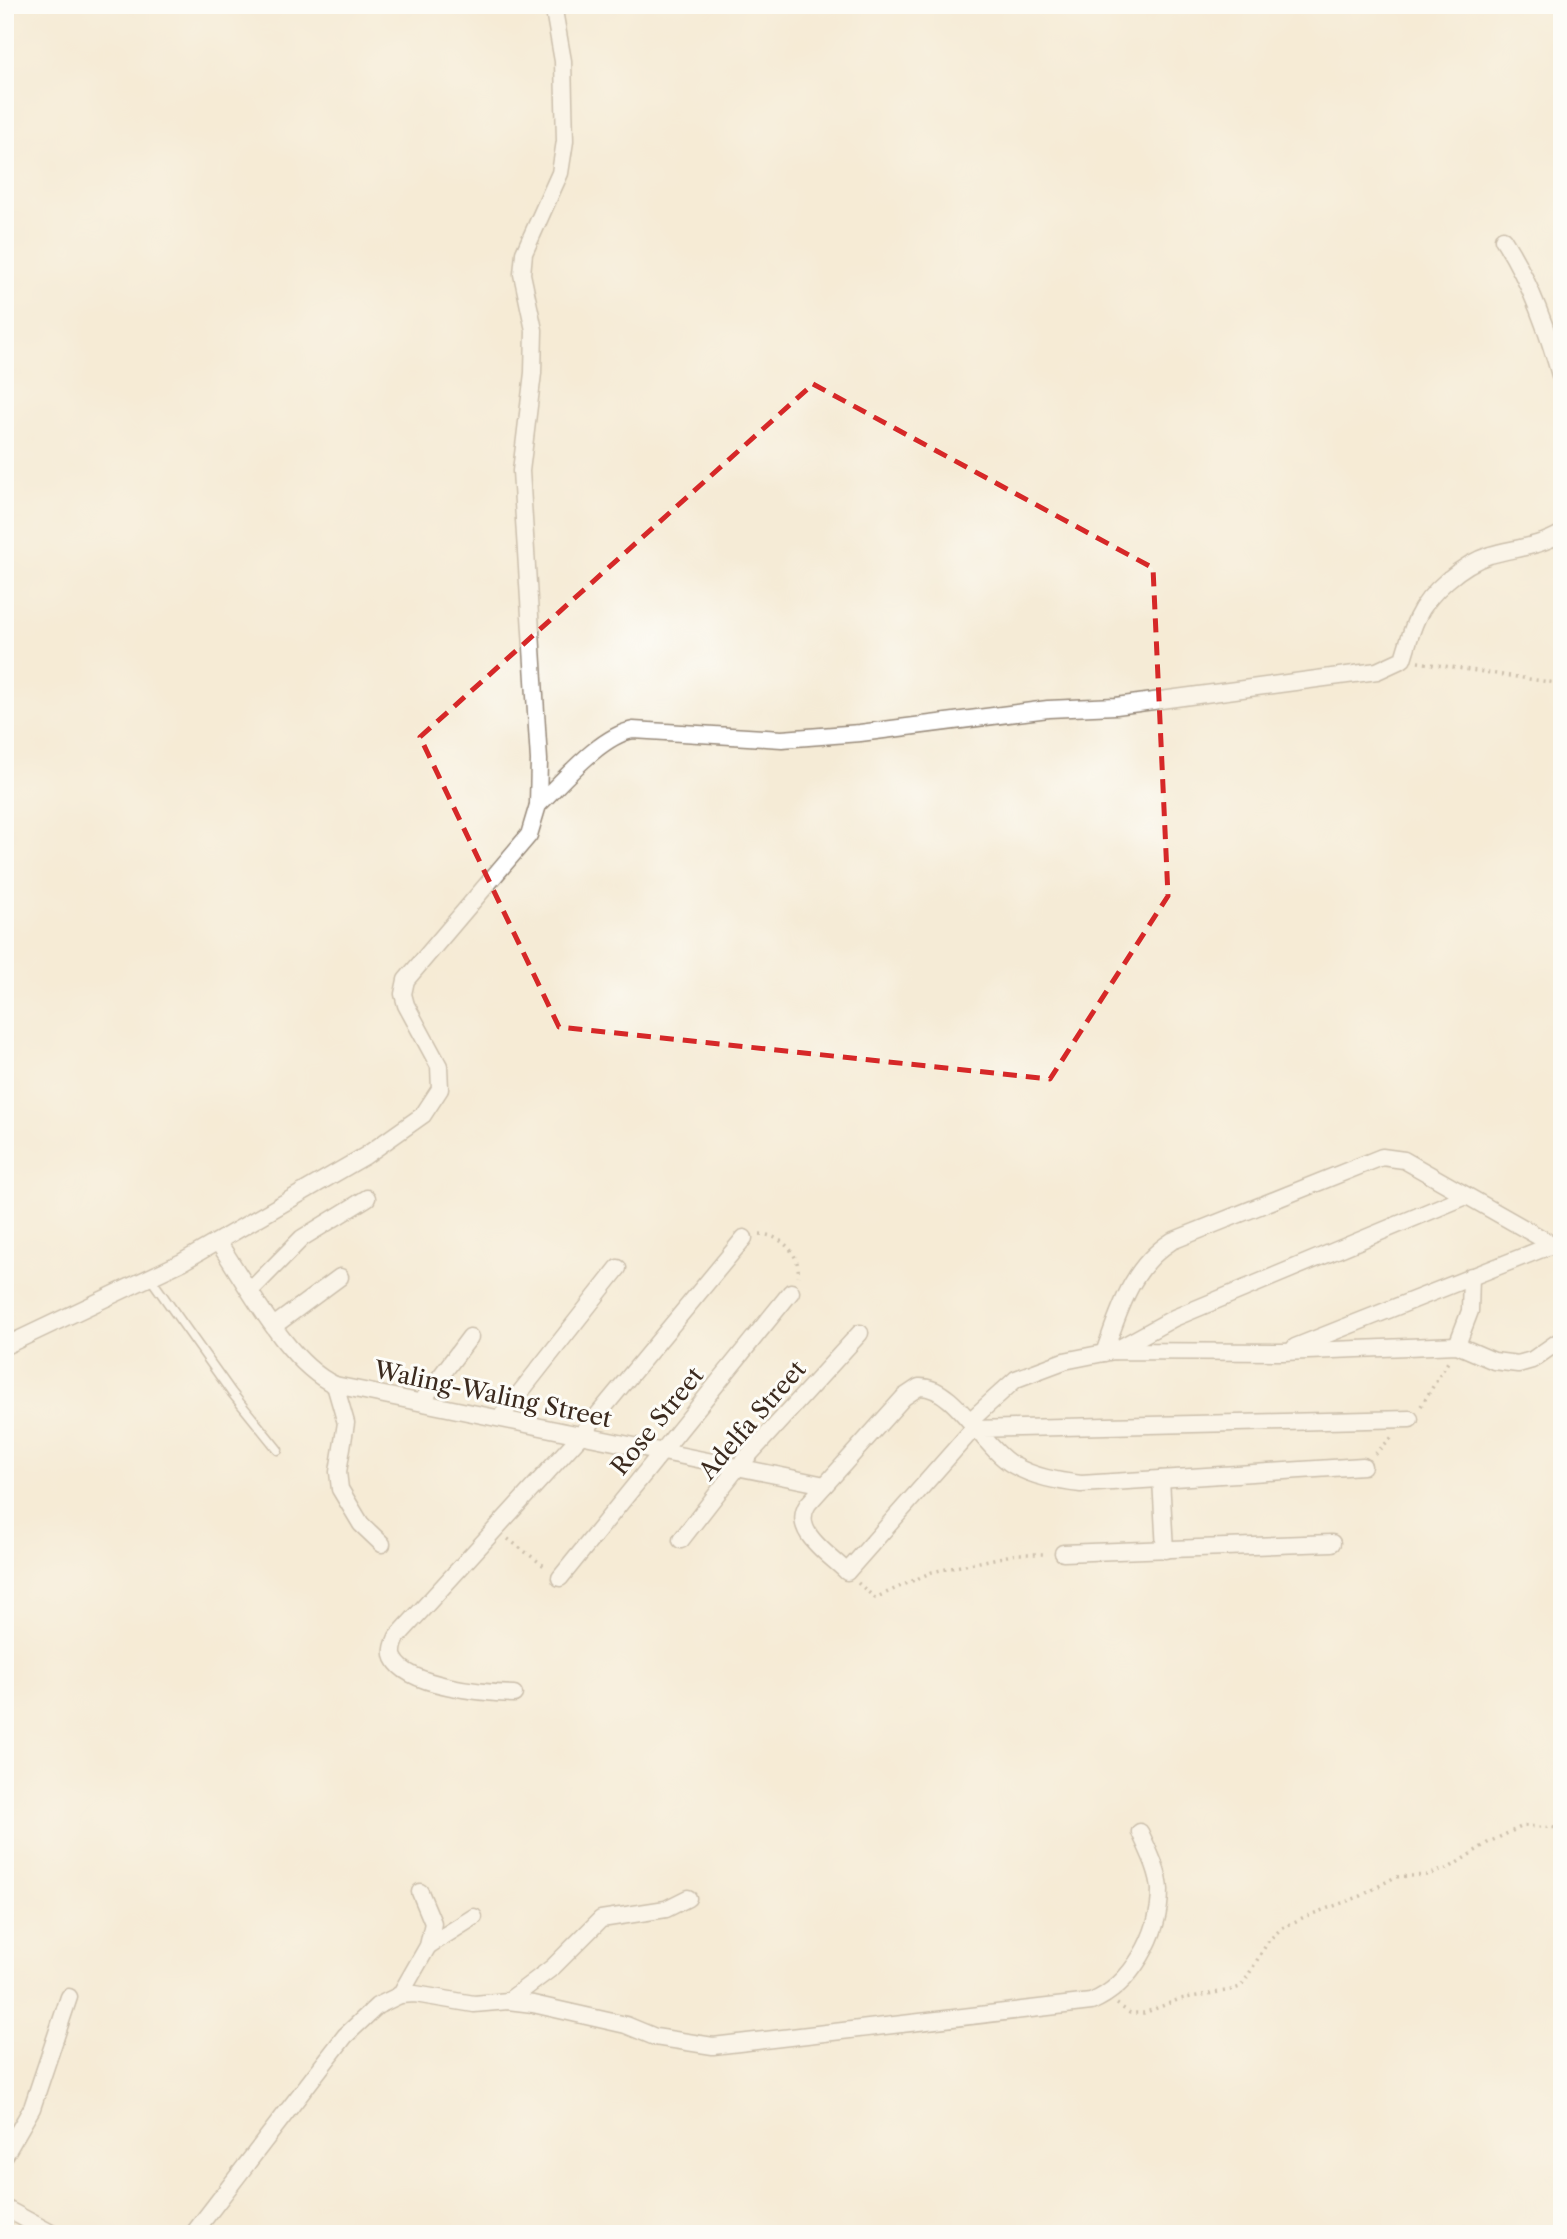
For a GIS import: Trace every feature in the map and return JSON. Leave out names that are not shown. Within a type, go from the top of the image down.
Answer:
[{"type":"street","points":[[5,1346],[151,1279],[218,1242],[397,1136],[433,1103],[440,1089],[439,1066],[406,1005],[403,994],[406,980],[529,835],[538,805],[539,760],[521,471],[533,373],[534,330],[522,274],[524,253],[560,173],[565,141],[563,61],[553,5]]},
{"type":"street","points":[[1503,239],[1519,264],[1540,313],[1562,382]]},
{"type":"street","points":[[538,805],[600,747],[624,732],[633,730],[782,739],[860,733],[1377,671],[1397,665],[1403,659],[1418,617],[1452,578],[1489,556],[1518,550],[1562,533]]},
{"type":"street","points":[[1109,1352],[1125,1295],[1139,1269],[1153,1253],[1172,1241],[1382,1157],[1404,1160],[1464,1197],[1557,1247]]},
{"type":"street","points":[[1109,1352],[1174,1318],[1464,1197]]},
{"type":"street","points":[[251,1290],[302,1238],[366,1198]]},
{"type":"street","points":[[514,1694],[475,1693],[433,1683],[402,1668],[395,1659],[393,1649],[397,1637],[581,1435],[744,1238]]},
{"type":"street","name":"Waling-Waling Street","points":[[218,1242],[305,1366],[335,1385],[825,1485]]},
{"type":"street","points":[[1283,1352],[1471,1276],[1557,1247]]},
{"type":"street","points":[[500,1418],[618,1268]]},
{"type":"street","points":[[1457,1345],[1470,1311],[1471,1276]]},
{"type":"street","points":[[275,1325],[340,1277]]},
{"type":"street","name":"Rose Street","points":[[560,1578],[791,1293]]},
{"type":"street","name":"Adelfa Street","points":[[681,1540],[737,1468],[860,1333]]},
{"type":"street","points":[[422,1401],[470,1337]]},
{"type":"street","points":[[1363,1466],[1081,1484],[1052,1480],[1012,1465],[972,1424],[934,1390],[919,1387],[904,1397],[825,1485],[802,1513],[801,1523],[813,1540],[847,1572],[972,1424],[1016,1379],[1064,1361],[1109,1352],[1283,1352],[1457,1345],[1494,1361],[1518,1364],[1532,1360],[1562,1339]]},
{"type":"street","points":[[335,1385],[345,1423],[338,1472],[340,1489],[354,1516],[382,1544]]},
{"type":"street","points":[[972,1424],[1410,1419]]},
{"type":"street","points":[[1161,1479],[1165,1550]]},
{"type":"street","points":[[1063,1553],[1332,1543]]},
{"type":"street","points":[[192,2234],[345,2036],[377,2007],[400,1995],[415,1994],[474,2004],[508,2001],[588,2015],[626,2025],[655,2038],[713,2046],[1075,2004],[1108,1995],[1135,1967],[1150,1937],[1160,1888],[1140,1832]]},
{"type":"street","points":[[400,1995],[428,1945],[433,1923],[420,1892]]},
{"type":"street","points":[[508,2001],[553,1966],[601,1919],[666,1909],[688,1898]]},
{"type":"street","points":[[428,1945],[474,1917]]},
{"type":"street","points":[[5,2155],[32,2108],[69,1997]]},
{"type":"street","points":[[5,2208],[53,2234]]},
{"type":"lane","points":[[151,1279],[278,1450]]},
{"type":"path","points":[[1562,21],[1558,46],[1562,52]]},
{"type":"path","points":[[1403,659],[1562,684]]},
{"type":"path","points":[[744,1238],[771,1234],[787,1245],[797,1258],[799,1273],[791,1293]]},
{"type":"path","points":[[496,1531],[560,1578]]},
{"type":"path","points":[[847,1572],[875,1598],[932,1572],[1017,1554],[1063,1553]]},
{"type":"path","points":[[1108,1995],[1130,2013],[1144,2013],[1180,1999],[1240,1987],[1269,1940],[1282,1928],[1304,1917],[1362,1896],[1395,1877],[1449,1868],[1489,1842],[1523,1826],[1562,1829]]},
{"type":"highlighted area","points":[[813,384],[1153,568],[1168,896],[1050,1079],[559,1027],[420,737]]}]
